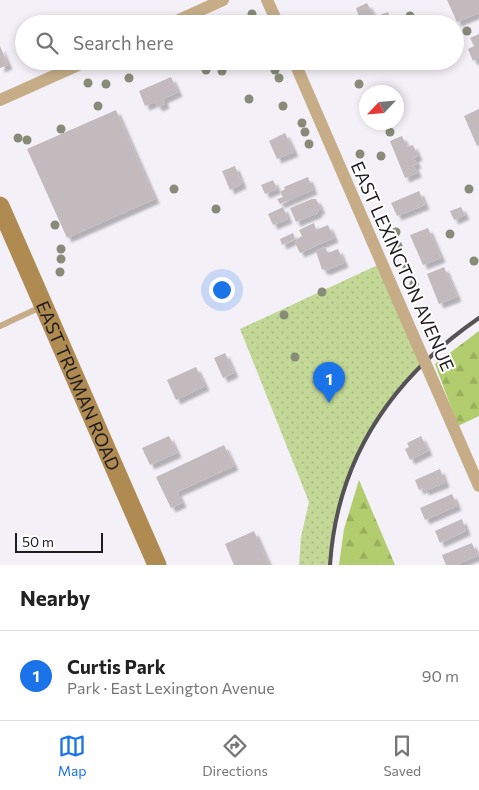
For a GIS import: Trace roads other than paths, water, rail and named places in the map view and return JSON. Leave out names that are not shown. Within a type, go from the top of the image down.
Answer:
[{"type":"main road","name":"EAST TRUMAN ROAD","points":[[0,206],[157,565]]},
{"type":"street","points":[[190,15],[223,0]]},
{"type":"street","points":[[267,0],[274,15]]},
{"type":"street","points":[[0,100],[67,70]]},
{"type":"street","name":"EAST LEXINGTON AVENUE","points":[[298,70],[479,486]]},
{"type":"lane","points":[[0,326],[44,306]]},
{"type":"railway","points":[[330,565],[335,526],[344,490],[357,456],[374,424],[395,394],[420,367],[448,341],[479,318]]},
{"type":"place","name":"Curtis Park","points":[[329,403]]}]
